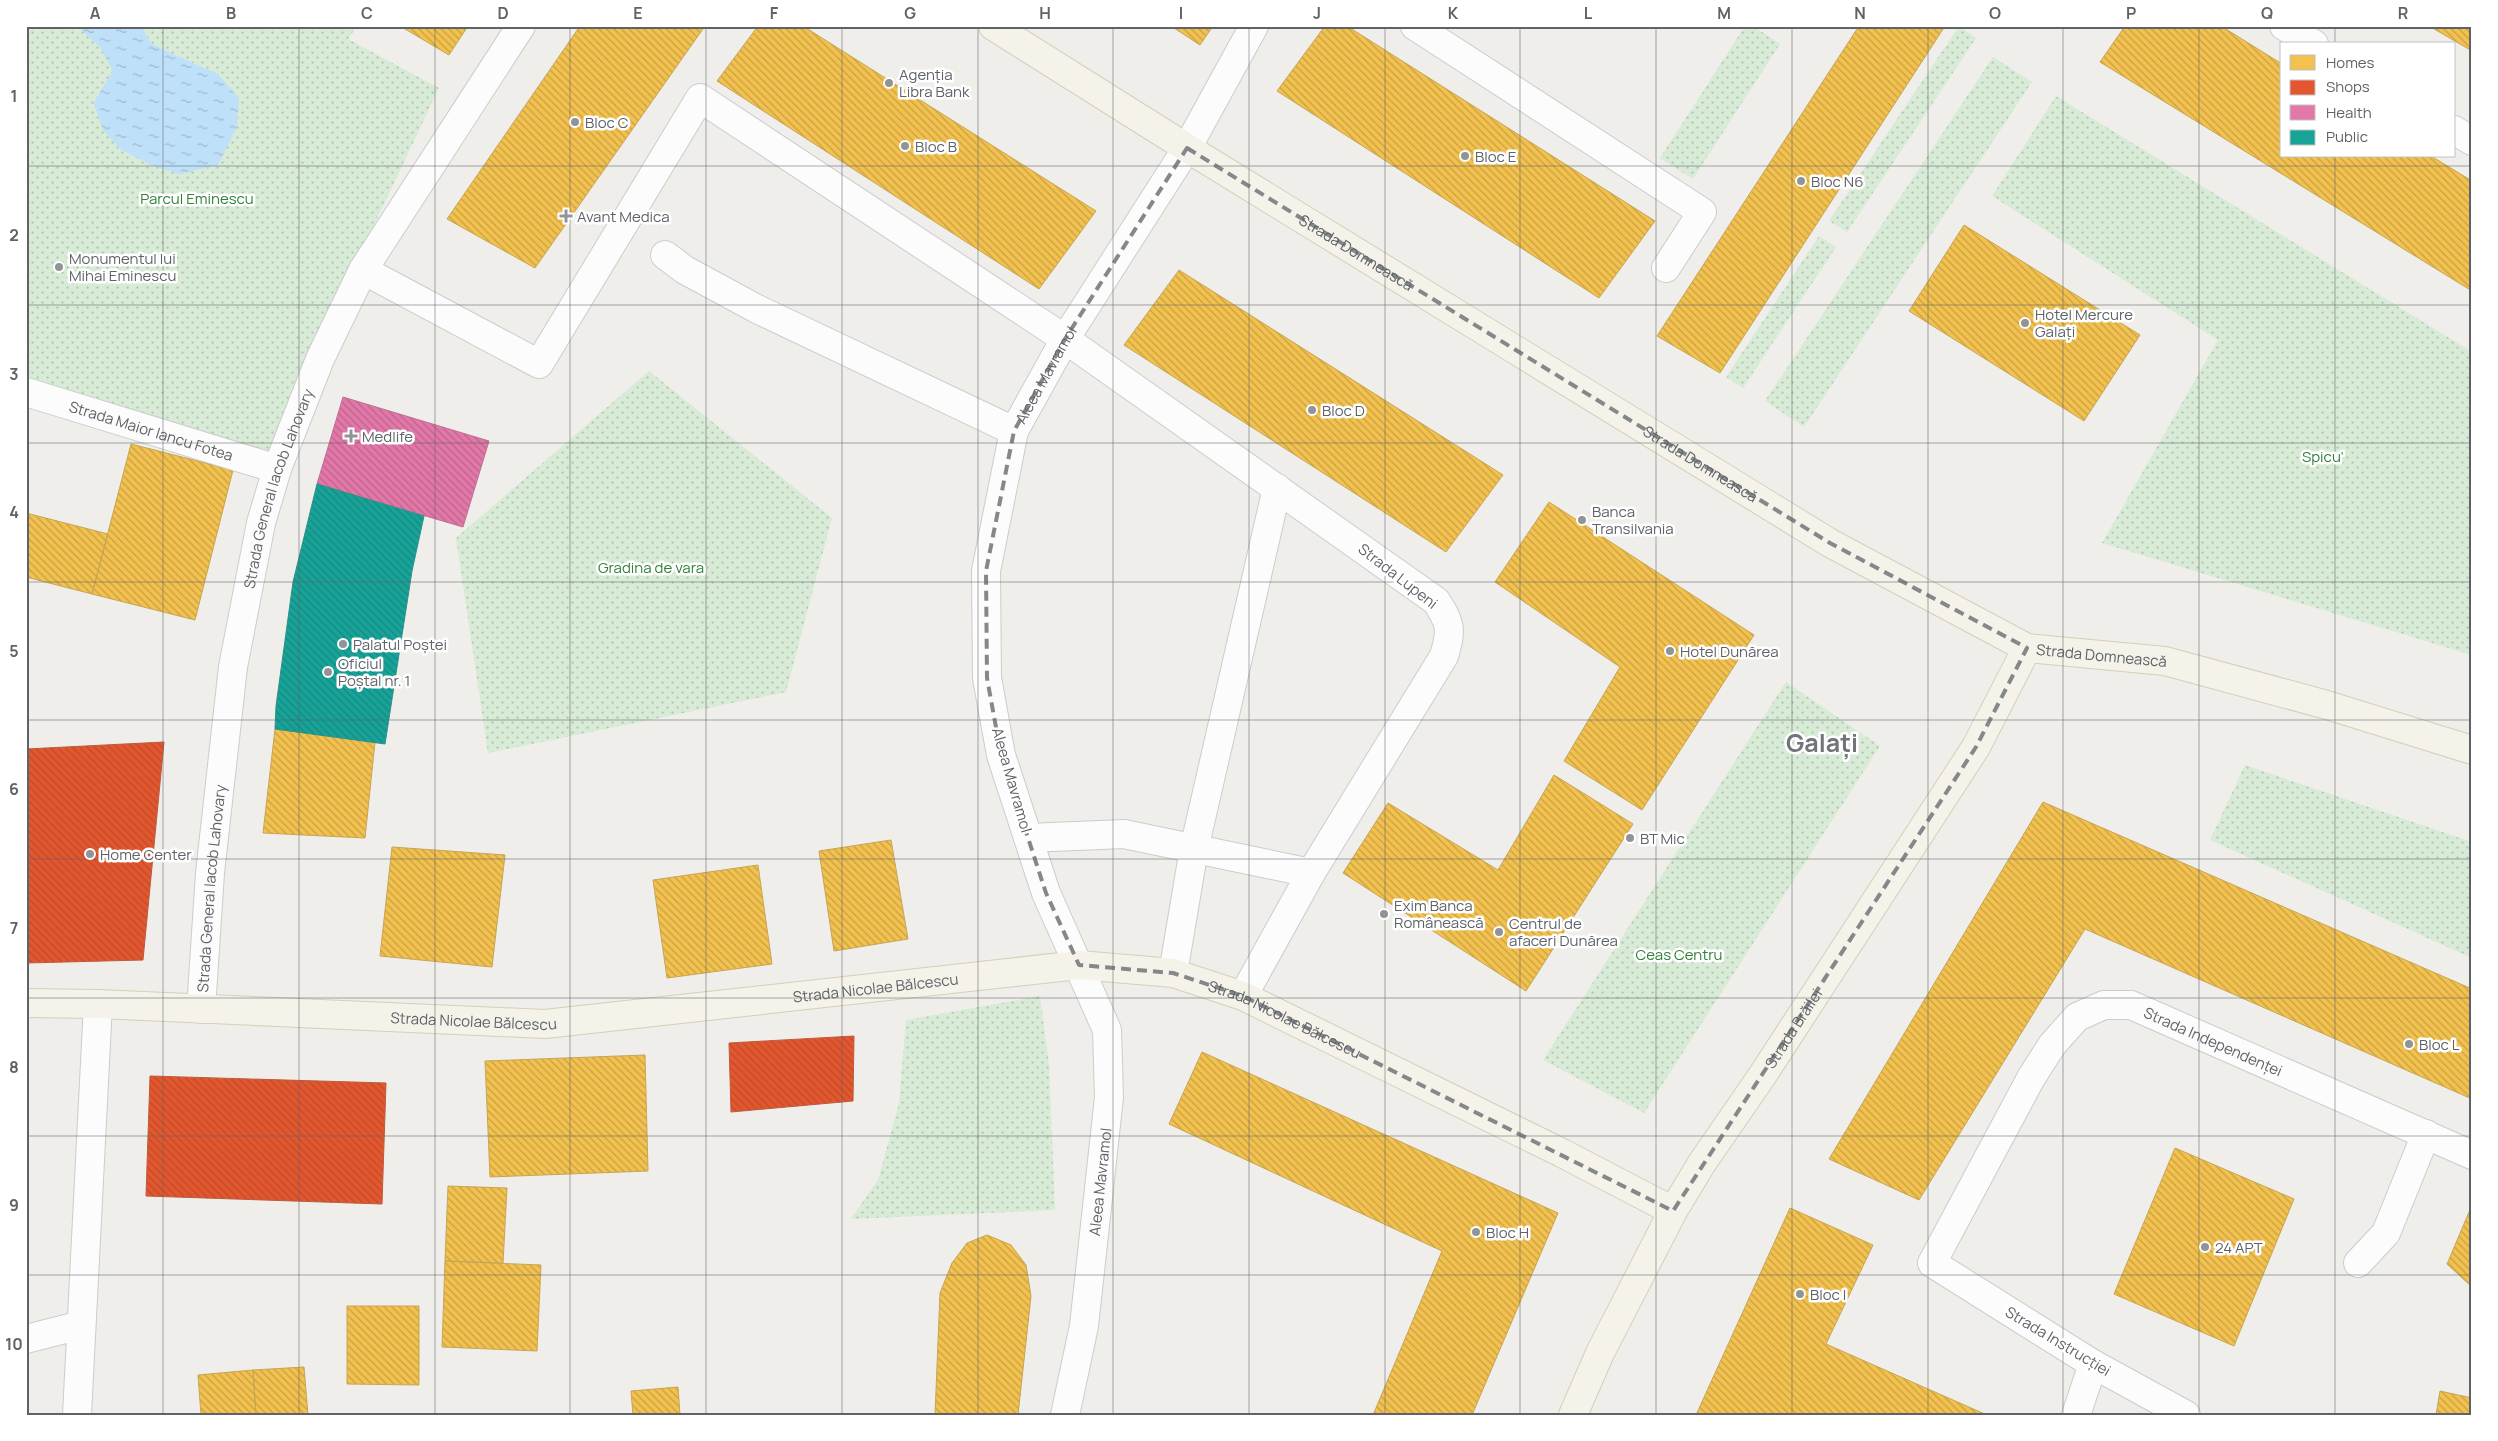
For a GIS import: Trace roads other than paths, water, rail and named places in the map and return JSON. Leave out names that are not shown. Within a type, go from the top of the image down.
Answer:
[{"type":"main road","name":"Strada Domnească","points":[[993,26],[1187,148],[1830,543],[2026,648],[2165,661],[2327,705],[2472,750]]},
{"type":"main road","name":"Strada Brăilei","points":[[1573,1415],[1600,1353],[1673,1212],[1702,1163],[1767,1068],[1976,747],[2026,648]]},
{"type":"main road","name":"Strada Nicolae Bălcescu","points":[[26,1003],[98,1004],[545,1024],[1079,965],[1173,972],[1243,996],[1562,1153],[1673,1212]]},
{"type":"street","name":"Strada General Iacob Lahovary","points":[[201,1009],[210,874],[233,668],[261,523],[277,470],[320,359],[363,270],[521,26]]},
{"type":"street","name":"Aleea Mavramol","points":[[1064,1415],[1084,1326],[1109,1097],[1107,1030],[1046,893],[1001,755],[987,678],[986,571],[1014,431],[1065,339],[1187,148],[1254,26]]},
{"type":"street","points":[[1416,26],[1702,212],[1666,268]]},
{"type":"street","points":[[2284,26],[2311,42]]},
{"type":"street","name":"Strada Lupeni","points":[[363,270],[539,364],[700,98],[1065,339],[1436,601],[1449,621],[1451,635],[1444,656],[1427,687],[1311,873],[1243,996]]},
{"type":"street","points":[[2456,131],[2472,141]]},
{"type":"street","points":[[665,255],[685,270],[757,309],[1014,431]]},
{"type":"street","name":"Strada Maior Iancu Fotea","points":[[26,392],[277,470]]},
{"type":"street","points":[[1173,972],[1194,849],[1277,488]]},
{"type":"street","points":[[1028,838],[1124,834],[1311,873]]},
{"type":"street","points":[[77,1415],[80,1325],[98,1004]]},
{"type":"street","name":"Strada Independenței","points":[[1932,1263],[2031,1078],[2052,1045],[2078,1017],[2104,1004],[2131,1004],[2157,1014],[2472,1155]]},
{"type":"street","points":[[2358,1263],[2386,1233],[2426,1134]]},
{"type":"street","name":"Strada Instrucției","points":[[1932,1263],[2093,1364],[2186,1415]]},
{"type":"street","points":[[26,1339],[80,1325]]},
{"type":"street","points":[[2076,1415],[2093,1364]]},
{"type":"water","points":[[81,26],[145,26],[144,30],[151,44],[218,74],[239,98],[237,127],[218,165],[179,174],[151,165],[120,149],[103,130],[94,104],[113,71],[100,47],[82,31]]},
{"type":"place","name":"Agenția Libra Bank","points":[[889,83]]},
{"type":"place","name":"Bloc C","points":[[575,122]]},
{"type":"place","name":"Bloc B","points":[[905,146]]},
{"type":"place","name":"Bloc E","points":[[1465,156]]},
{"type":"place","name":"Bloc N6","points":[[1801,181]]},
{"type":"place","name":"Avant Medica","points":[[566,216]]},
{"type":"place","name":"Monumentul lui Mihai Eminescu","points":[[59,267]]},
{"type":"place","name":"Hotel Mercure Galați","points":[[2025,323]]},
{"type":"place","name":"Bloc D","points":[[1312,410]]},
{"type":"place","name":"Medlife","points":[[351,436]]},
{"type":"place","name":"Banca Transilvania","points":[[1582,520]]},
{"type":"place","name":"Palatul Poștei","points":[[343,644]]},
{"type":"place","name":"Hotel Dunărea","points":[[1670,651]]},
{"type":"place","name":"Oficiul Poștal nr. 1","points":[[328,672]]},
{"type":"place","name":"BT Mic","points":[[1630,838]]},
{"type":"place","name":"Home Center","points":[[90,854]]},
{"type":"place","name":"Exim Banca Românească","points":[[1384,914]]},
{"type":"place","name":"Centrul de afaceri Dunărea","points":[[1499,932]]},
{"type":"place","name":"Bloc L","points":[[2409,1044]]},
{"type":"place","name":"Bloc H","points":[[1476,1232]]},
{"type":"place","name":"24 APT","points":[[2205,1247]]},
{"type":"place","name":"Bloc I","points":[[1800,1294]]},
{"type":"district","name":"Galați","points":[[1822,742]]},
{"type":"park label","name":"Parcul Eminescu","points":[[197,198]]},
{"type":"park label","name":"Spicu'","points":[[2323,456]]},
{"type":"park label","name":"Gradina de vara","points":[[651,567]]},
{"type":"park label","name":"Ceas Centru","points":[[1679,954]]}]
